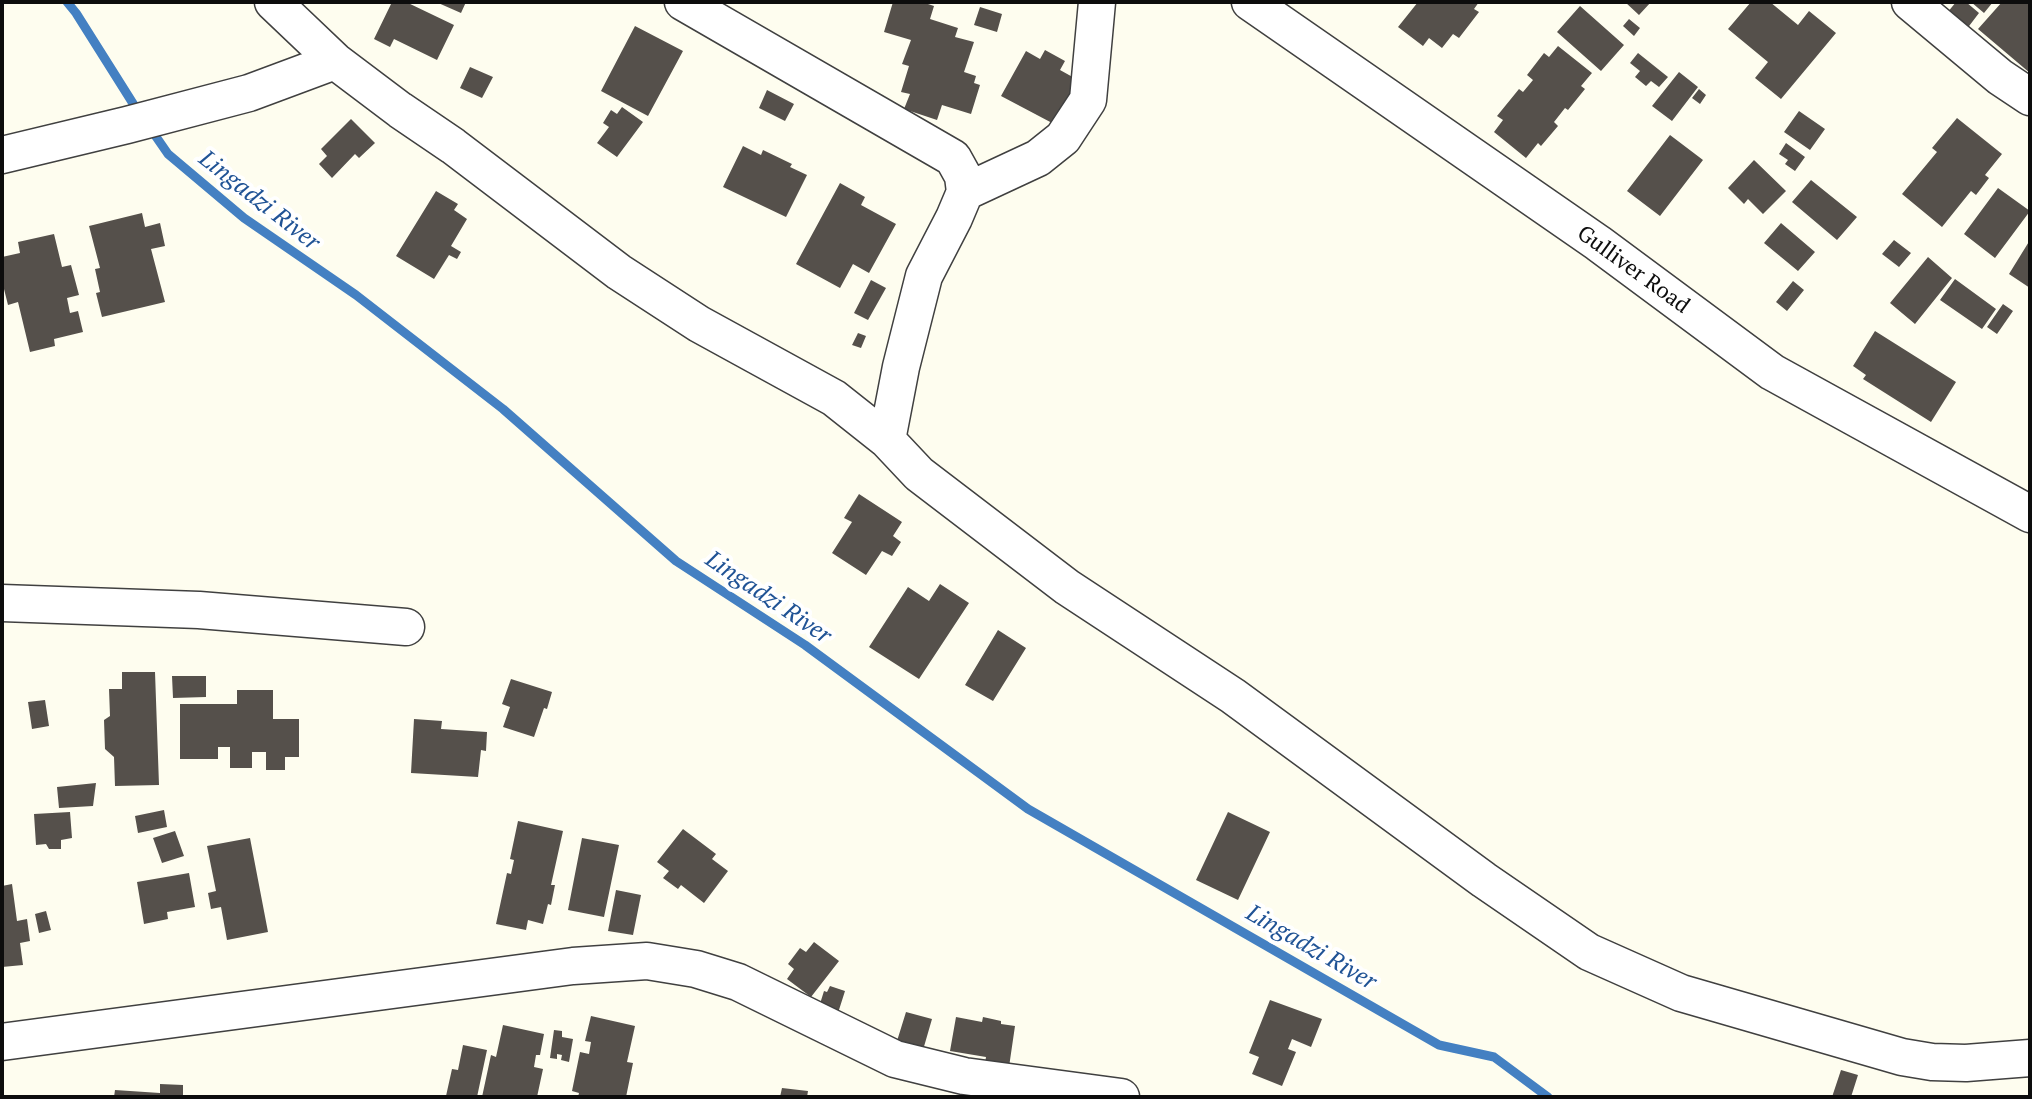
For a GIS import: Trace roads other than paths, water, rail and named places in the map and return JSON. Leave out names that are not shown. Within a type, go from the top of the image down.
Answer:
[{"type":"street","points":[[273,2],[335,61],[619,272],[699,324],[834,398],[887,440],[919,474],[1067,587],[1233,696],[1484,880],[1589,952],[1681,993],[1902,1057],[1966,1063],[2030,1058]]},
{"type":"street","points":[[683,2],[953,158],[963,176],[965,192],[924,276],[901,367],[887,440]]},
{"type":"street","points":[[965,192],[1038,158],[1063,138],[1088,100],[1097,2]]},
{"type":"street","name":"Gulliver Road","points":[[1250,2],[1598,243],[1772,372],[2030,514]]},
{"type":"street","points":[[1910,2],[2000,77],[2030,97]]},
{"type":"street","points":[[2,155],[249,93],[335,61]]},
{"type":"street","points":[[2,603],[199,610],[406,627]]},
{"type":"street","points":[[2,1042],[573,966],[647,961],[696,969],[738,982],[895,1059],[964,1076],[1121,1097]]},
{"type":"waterway","name":"Lingadzi River","points":[[67,2],[139,113]]},
{"type":"waterway","name":"Lingadzi River","points":[[150,128],[168,154],[244,218],[356,295],[503,409],[676,561],[805,645],[1028,809],[1439,1045],[1494,1057],[1548,1097]]}]
